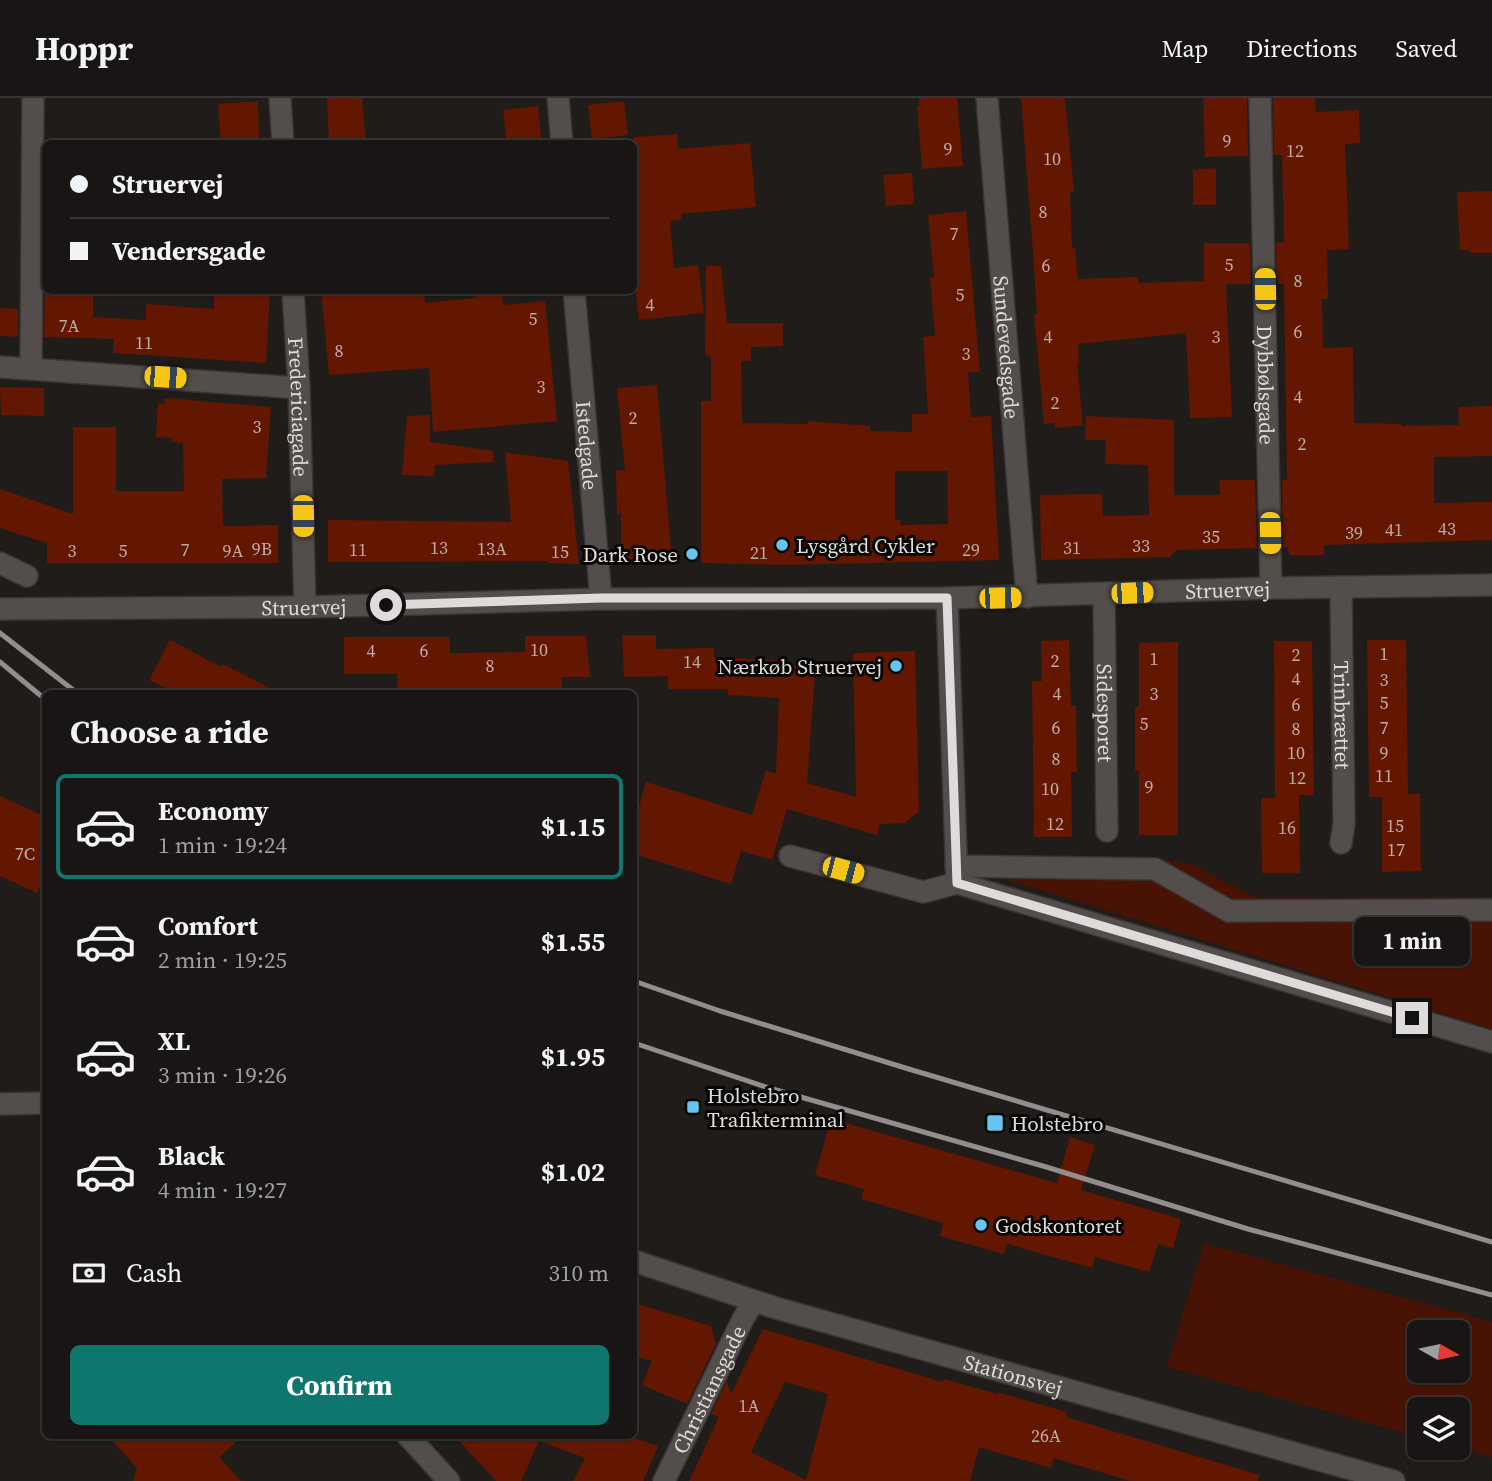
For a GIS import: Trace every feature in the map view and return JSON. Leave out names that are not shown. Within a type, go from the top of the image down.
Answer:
[{"type":"street","points":[[31,367],[33,98]]},
{"type":"street","points":[[280,98],[283,140]]},
{"type":"street","points":[[558,98],[562,140]]},
{"type":"street","name":"Sundevedsgade","points":[[987,98],[1027,597]]},
{"type":"street","name":"Dybbølsgade","points":[[1260,98],[1271,588]]},
{"type":"street","name":"Fredericiagade","points":[[293,294],[299,388],[305,607]]},
{"type":"street","name":"Istedgade","points":[[575,294],[601,598]]},
{"type":"street","points":[[0,367],[31,367],[299,388]]},
{"type":"street","points":[[0,563],[27,576]]},
{"type":"street","name":"Struervej","points":[[0,609],[305,607],[601,598],[1027,597],[1271,588],[1492,585]]},
{"type":"street","name":"Trinbrættet","points":[[1341,587],[1344,824],[1341,843]]},
{"type":"street","name":"Sidesporet","points":[[1104,594],[1107,831]]},
{"type":"street","points":[[947,598],[956,874]]},
{"type":"street","points":[[790,856],[923,892],[956,874],[1155,869],[1229,911],[1492,910]]},
{"type":"street","points":[[956,874],[1492,1042]]},
{"type":"street","points":[[0,1104],[42,1103]]},
{"type":"street","name":"Stationsvej","points":[[637,1262],[754,1301],[1361,1477],[1394,1481]]},
{"type":"street","name":"Christiansgade","points":[[664,1481],[743,1318],[754,1301]]},
{"type":"street","points":[[411,1439],[449,1481]]},
{"type":"shaded area","points":[[985,859],[1161,859],[1193,865],[1257,898],[1492,897],[1492,1029],[1001,878]]},
{"type":"shaded area","points":[[1204,1243],[1492,1322],[1492,1457],[1470,1451],[1470,1397],[1407,1397],[1407,1434],[1167,1367]]},
{"type":"building","points":[[327,98],[362,98],[366,140],[329,140]]},
{"type":"building","points":[[919,98],[957,98],[963,166],[922,169],[917,106]]},
{"type":"building","points":[[1021,98],[1065,98],[1074,191],[1070,192],[1072,248],[1075,248],[1078,279],[1138,277],[1139,283],[1204,281],[1204,243],[1250,243],[1251,284],[1226,284],[1232,417],[1190,418],[1186,333],[1078,344],[1077,363],[1083,425],[1055,428],[1055,423],[1044,424],[1034,314],[1037,314]]},
{"type":"building","points":[[1203,98],[1247,98],[1248,156],[1205,157]]},
{"type":"building","points":[[1273,98],[1315,98],[1316,112],[1359,110],[1360,143],[1345,144],[1349,249],[1327,250],[1328,299],[1322,299],[1323,348],[1353,347],[1354,423],[1401,426],[1459,425],[1458,407],[1492,406],[1492,456],[1434,457],[1434,503],[1492,502],[1492,540],[1324,545],[1324,555],[1289,555],[1288,547],[1283,548],[1282,480],[1287,480],[1284,284],[1277,284],[1276,243],[1284,242],[1282,155],[1274,155]]},
{"type":"building","points":[[258,101],[259,140],[221,140],[218,104]]},
{"type":"building","points":[[624,101],[628,135],[592,139],[588,105]]},
{"type":"building","points":[[538,106],[542,140],[507,140],[503,110]]},
{"type":"building","points":[[677,134],[678,149],[750,143],[756,207],[681,214],[682,220],[670,221],[674,268],[698,265],[704,313],[639,320],[636,294],[637,140],[634,140],[634,137]]},
{"type":"building","points":[[1216,168],[1216,205],[1193,205],[1193,170]]},
{"type":"building","points":[[912,173],[914,204],[886,206],[883,175]]},
{"type":"building","points":[[1492,191],[1492,253],[1469,253],[1469,250],[1460,250],[1457,192]]},
{"type":"building","points":[[966,211],[980,372],[968,372],[971,417],[991,416],[999,560],[785,565],[701,563],[701,401],[711,401],[711,357],[705,354],[706,266],[721,266],[727,323],[783,323],[783,346],[751,347],[751,361],[741,361],[742,423],[808,424],[808,421],[870,426],[870,431],[912,432],[912,414],[928,414],[923,337],[935,336],[930,277],[934,277],[928,215]],"holes":[[[895,471],[947,471],[948,524],[900,525],[901,520],[895,520]]]},
{"type":"building","points":[[45,294],[93,294],[93,317],[146,320],[146,304],[214,309],[214,294],[270,294],[266,363],[113,353],[114,339],[44,337]]},
{"type":"building","points":[[321,294],[424,294],[425,303],[476,298],[476,294],[502,294],[503,305],[545,301],[557,421],[433,432],[429,368],[329,375]]},
{"type":"building","points":[[0,308],[18,309],[18,337],[0,336]]},
{"type":"building","points":[[657,385],[672,560],[621,560],[621,512],[617,516],[616,470],[625,471],[617,388]]},
{"type":"building","points":[[0,387],[44,388],[44,416],[1,415]]},
{"type":"building","points":[[165,398],[271,407],[266,478],[222,479],[223,526],[278,525],[278,563],[47,563],[47,543],[0,528],[0,489],[73,514],[73,427],[116,427],[116,491],[184,491],[183,443],[172,442],[172,438],[156,437],[158,403],[164,404]]},
{"type":"building","points":[[430,415],[430,442],[494,451],[493,462],[435,465],[434,476],[402,475],[407,416]]},
{"type":"building","points":[[1086,416],[1174,420],[1174,495],[1220,495],[1219,480],[1255,480],[1257,548],[1176,550],[1170,557],[1041,560],[1040,495],[1102,494],[1103,516],[1149,515],[1148,465],[1105,464],[1106,440],[1085,440]]},
{"type":"building","points":[[505,452],[568,461],[579,564],[547,561],[328,562],[328,520],[511,522]]},
{"type":"building","points":[[622,635],[656,635],[656,649],[714,648],[714,657],[787,661],[787,665],[800,665],[799,672],[815,673],[807,783],[856,797],[853,653],[915,651],[919,811],[905,823],[880,824],[877,835],[787,809],[772,860],[741,851],[731,884],[637,855],[637,814],[646,782],[752,815],[766,770],[776,774],[779,698],[728,695],[728,689],[668,689],[668,676],[624,677]]},
{"type":"building","points":[[525,636],[586,636],[590,677],[562,677],[562,690],[398,690],[397,674],[344,674],[344,637],[450,637],[450,653],[525,652]]},
{"type":"building","points":[[170,640],[273,690],[170,690],[149,680]]},
{"type":"building","points":[[1069,640],[1071,706],[1076,706],[1077,772],[1071,772],[1072,837],[1034,837],[1032,681],[1042,681],[1041,641]]},
{"type":"building","points":[[1367,640],[1406,640],[1408,794],[1420,794],[1421,871],[1382,872],[1382,797],[1369,797]]},
{"type":"building","points":[[1274,641],[1312,641],[1314,795],[1299,795],[1300,873],[1262,873],[1261,798],[1275,798]]},
{"type":"building","points":[[1178,642],[1178,835],[1139,835],[1135,707],[1139,707],[1139,643]]},
{"type":"building","points":[[0,796],[42,815],[42,883],[37,893],[0,876]]},
{"type":"building","points":[[831,1119],[1057,1183],[1070,1137],[1095,1145],[1081,1190],[1181,1219],[1173,1248],[1158,1244],[1149,1272],[1095,1257],[1092,1268],[1007,1244],[1004,1254],[940,1236],[943,1223],[861,1199],[864,1189],[815,1175]]},
{"type":"building","points":[[637,1304],[711,1326],[716,1344],[687,1404],[642,1385],[652,1361],[637,1357]]},
{"type":"building","points":[[763,1329],[943,1382],[944,1379],[1067,1412],[1066,1417],[1259,1475],[1258,1481],[1130,1481],[1054,1458],[1051,1468],[979,1447],[970,1481],[689,1481],[719,1417],[711,1414],[727,1381],[731,1394]],"holes":[[[785,1382],[828,1394],[806,1480],[751,1452]]]},
{"type":"building","points":[[111,1439],[239,1439],[219,1457],[241,1481],[133,1481],[137,1468]]},
{"type":"building","points":[[458,1439],[636,1439],[658,1446],[643,1481],[573,1481],[585,1458],[539,1441],[521,1481],[496,1481]]},
{"type":"railway","points":[[0,633],[73,690]]},
{"type":"railway","points":[[0,662],[42,697]]},
{"type":"railway","points":[[637,982],[720,1011],[912,1070],[1492,1242]]},
{"type":"railway","points":[[637,1044],[769,1088],[1043,1166],[1248,1229],[1492,1295]]},
{"type":"place","name":"Lysgård Cykler","points":[[782,545]]},
{"type":"place","name":"Dark Rose","points":[[692,554]]},
{"type":"place","name":"Nærkøb Struervej","points":[[896,666]]},
{"type":"place","name":"Holstebro Trafikterminal","points":[[693,1107]]},
{"type":"place","name":"Holstebro","points":[[995,1123]]},
{"type":"place","name":"Godskontoret","points":[[981,1225]]},
{"type":"route","points":[[386,605],[601,598],[947,598],[957,883],[1412,1018]]}]
